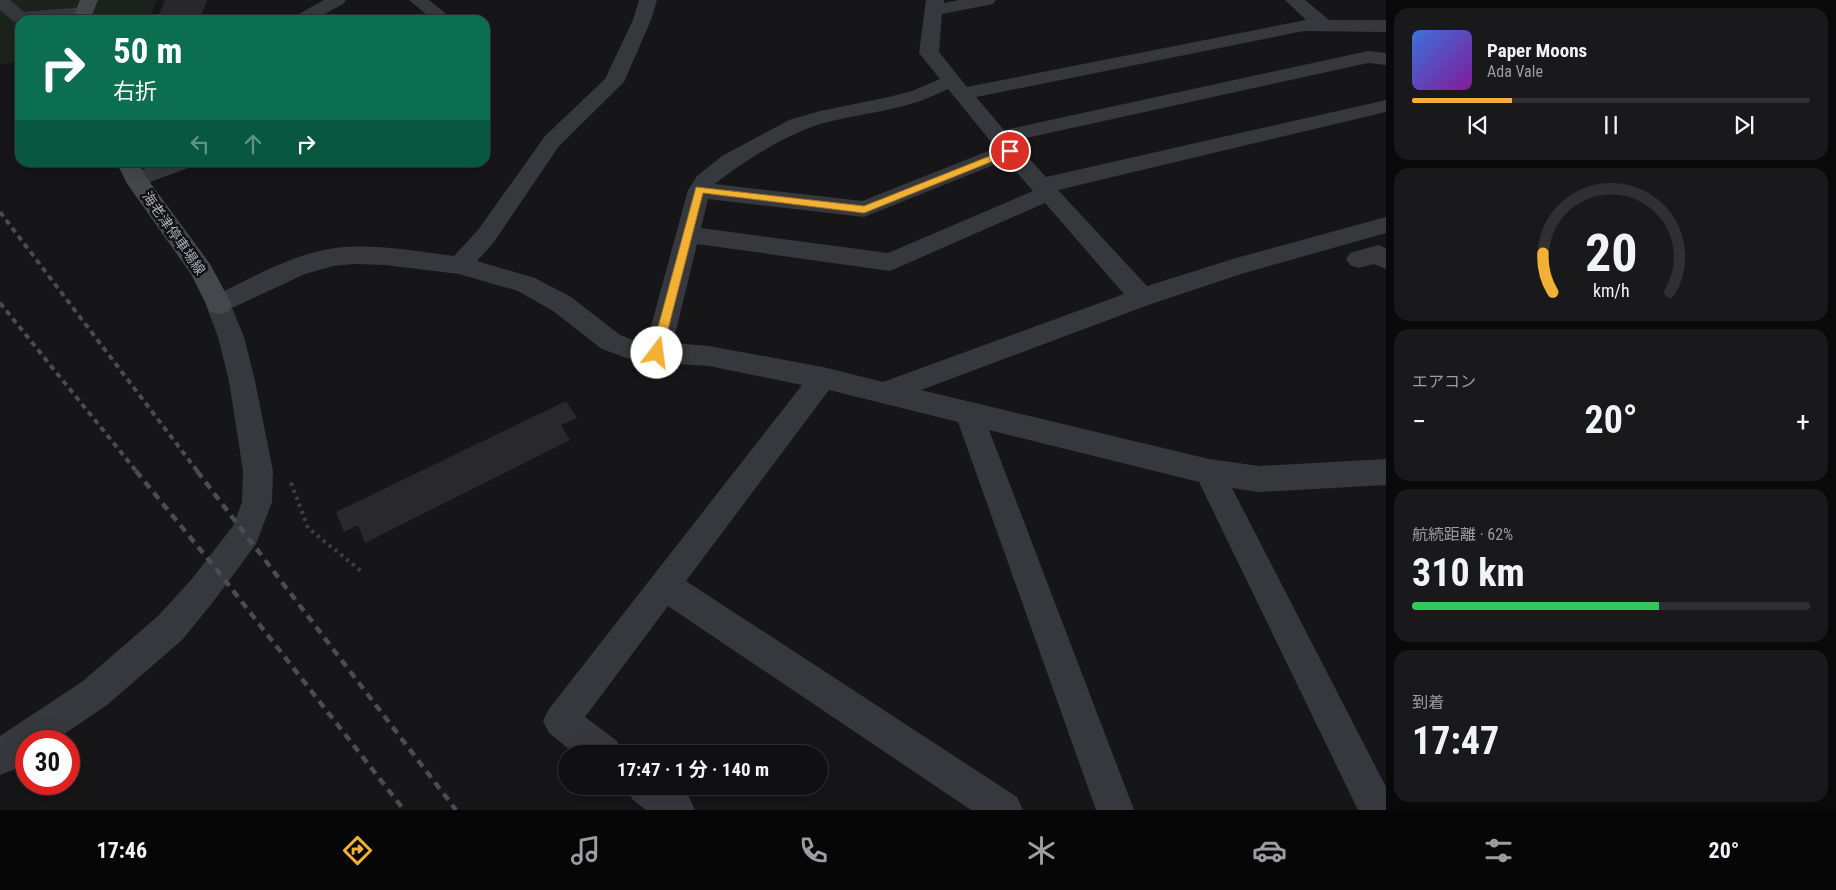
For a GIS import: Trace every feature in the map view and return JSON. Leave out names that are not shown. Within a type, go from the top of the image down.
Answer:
[{"type":"main road","name":"海老津停車場線","points":[[132,171],[202,270],[219,305]]},
{"type":"street","points":[[310,15],[337,0]]},
{"type":"street","points":[[418,0],[438,15]]},
{"type":"street","points":[[458,265],[486,236],[552,141],[614,82],[642,20],[648,0]]},
{"type":"street","points":[[987,0],[935,5],[928,53],[1004,145],[1142,297]]},
{"type":"street","points":[[1294,0],[1324,25]]},
{"type":"street","points":[[0,1],[17,15]]},
{"type":"street","points":[[52,15],[85,10]]},
{"type":"street","points":[[657,353],[699,190],[705,181],[730,162],[796,125],[820,117],[891,103],[919,95],[1304,25],[1386,26]]},
{"type":"street","points":[[699,190],[864,209],[1004,145],[1368,57],[1386,59]]},
{"type":"street","points":[[688,235],[890,262],[1044,189],[1386,106]]},
{"type":"street","points":[[132,171],[154,167]]},
{"type":"street","points":[[886,392],[1142,297],[1236,267],[1386,225]]},
{"type":"street","points":[[0,757],[95,693],[170,628],[202,591],[245,534],[257,502],[258,471],[242,381],[231,337],[219,305],[297,267],[333,257],[354,254],[458,265],[526,284],[562,304],[611,342],[635,351],[708,356],[823,378],[1209,472],[1258,479],[1386,472]]},
{"type":"street","points":[[1358,259],[1378,254],[1386,260]]},
{"type":"street","points":[[593,745],[562,721],[664,584],[823,378]]},
{"type":"street","points":[[969,414],[1115,810]]},
{"type":"street","points":[[1209,472],[1378,810]]},
{"type":"street","points":[[664,584],[1004,810]]},
{"type":"street","points":[[657,795],[676,810]]},
{"type":"path","points":[[288,476],[308,528],[361,571]]},
{"type":"shaded area","points":[[0,0],[157,0],[151,15],[15,15],[15,62],[0,64]]},
{"type":"building","points":[[165,0],[207,0],[202,15],[159,15]]},
{"type":"building","points":[[566,401],[577,418],[561,425],[570,440],[365,543],[358,525],[344,532],[336,512]]},
{"type":"railway","points":[[0,212],[198,472]]},
{"type":"railway","points":[[0,303],[137,472]]},
{"type":"railway","points":[[136,471],[217,570],[404,810]]},
{"type":"railway","points":[[197,471],[456,810]]},
{"type":"route","points":[[657,353],[699,190],[864,209],[1010,151]]}]
